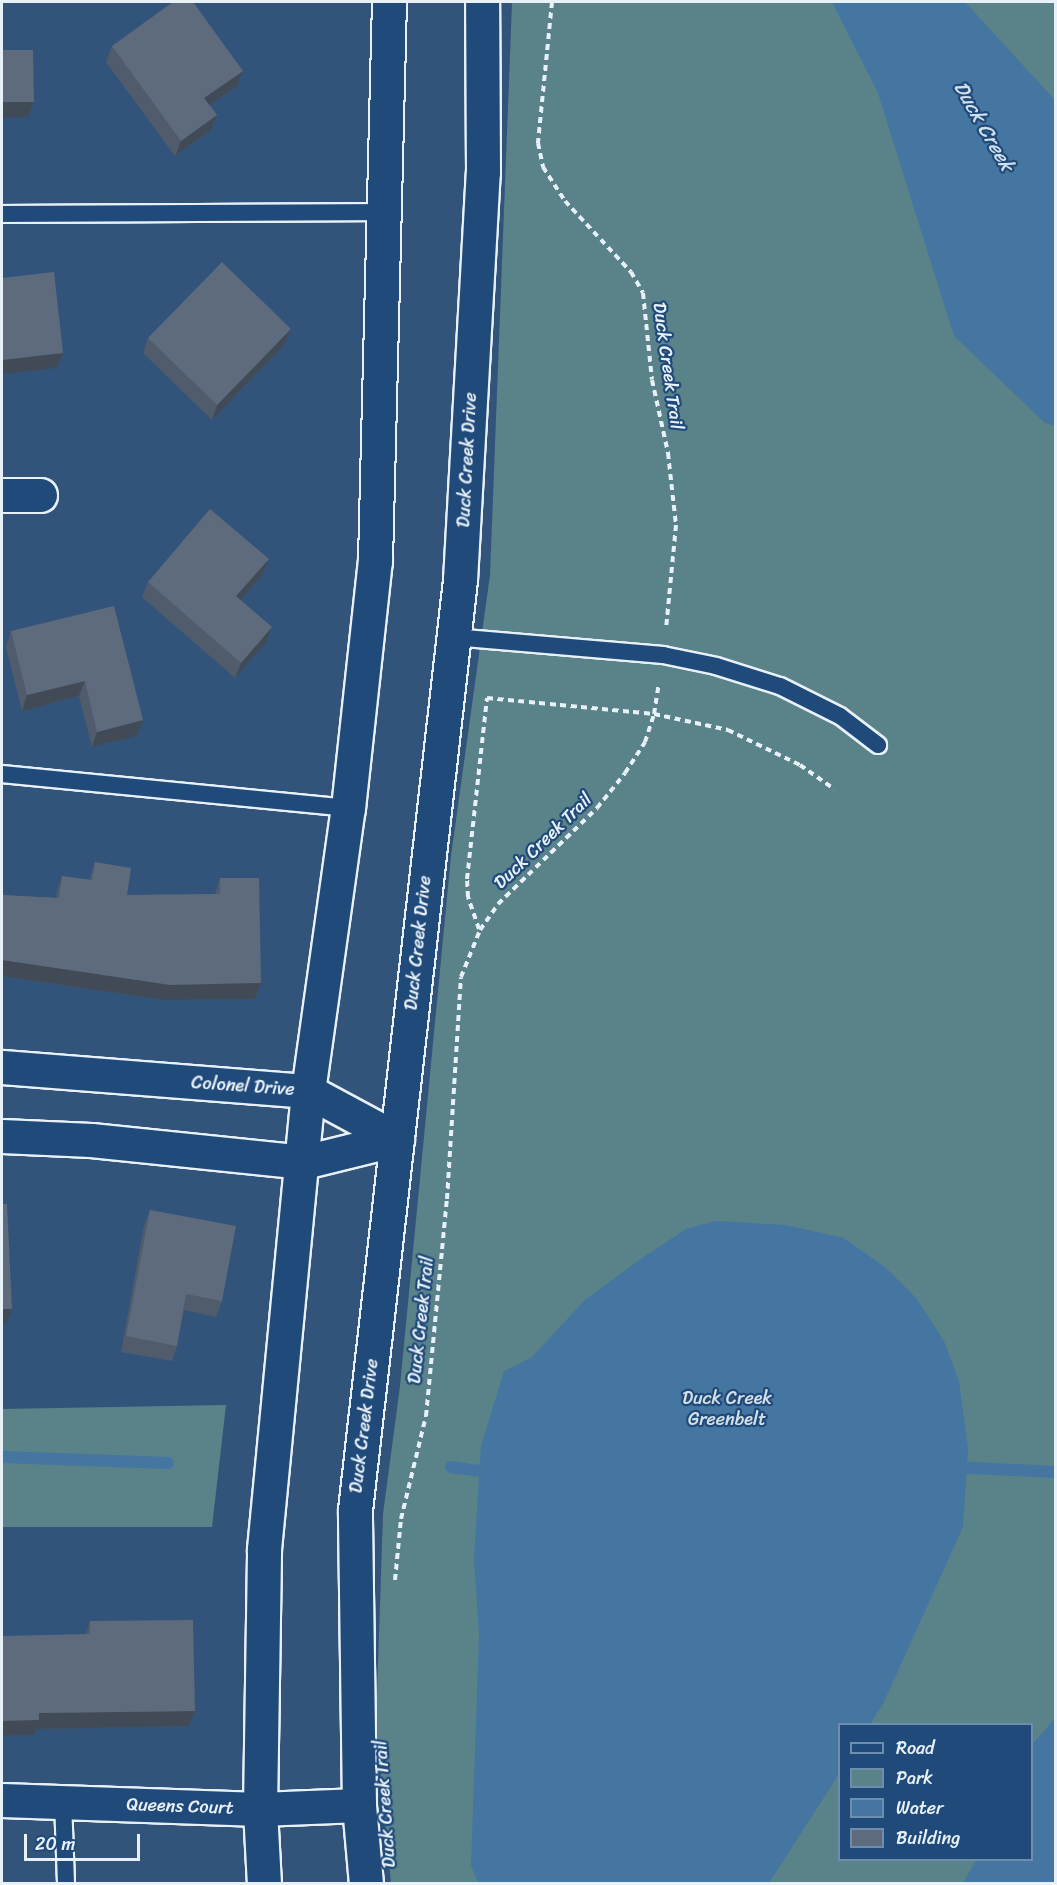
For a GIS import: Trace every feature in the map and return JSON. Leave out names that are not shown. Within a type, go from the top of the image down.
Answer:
[{"type":"main road","points":[[264,1884],[260,1809],[264,1549],[304,1162],[308,1091],[348,808],[375,561],[390,2]]},
{"type":"main road","name":"Duck Creek Drive","points":[[366,1884],[359,1805],[355,1509],[460,580],[483,172],[483,2]]},
{"type":"main road","points":[[2,495],[40,495]]},
{"type":"main road","name":"Colonel Drive","points":[[2,1067],[308,1091],[397,1139]]},
{"type":"main road","points":[[2,1136],[91,1140],[304,1162],[397,1139]]},
{"type":"main road","name":"Queens Court","points":[[2,1800],[260,1809],[359,1805]]},
{"type":"lane","points":[[2,214],[386,212]]},
{"type":"lane","points":[[453,637],[663,655],[716,666],[780,686],[840,716],[878,745]]},
{"type":"lane","points":[[2,774],[348,808]]},
{"type":"lane","points":[[63,1801],[66,1884]]},
{"type":"path","name":"Duck Creek Trail","points":[[395,1593],[401,1519],[426,1416],[447,1198],[461,977],[480,930],[514,885],[597,808],[645,742],[654,714],[663,655],[676,525],[668,453],[652,380],[643,293],[631,272],[565,201],[543,167],[538,143],[539,114],[552,2]]},
{"type":"path","points":[[480,930],[468,897],[467,879],[487,698],[654,714],[728,730],[759,742],[834,789]]},
{"type":"green space","name":"Duck Creek Greenbelt","points":[[512,2],[1055,2],[1055,1883],[391,1884],[376,1725],[383,1514],[400,1386],[451,856],[490,575]]},
{"type":"green space","points":[[226,1405],[212,1527],[2,1527],[2,1409]]},
{"type":"water","name":"Duck Creek","points":[[832,2],[965,2],[1055,100],[1055,426],[1045,423],[954,336],[878,93]]},
{"type":"water","points":[[715,1221],[786,1225],[844,1238],[886,1268],[917,1299],[944,1341],[959,1381],[968,1449],[963,1527],[883,1704],[871,1723],[838,1723],[838,1776],[769,1883],[478,1883],[471,1865],[479,1635],[474,1559],[481,1446],[504,1371],[531,1358],[585,1300],[686,1229]]},
{"type":"water","points":[[1055,1718],[1055,1883],[963,1883],[975,1861],[1033,1861],[1033,1744]]},
{"type":"building","points":[[173,2],[193,2],[243,71],[204,98],[217,115],[181,141],[112,46]]},
{"type":"building","points":[[2,50],[33,50],[34,102],[2,102]]},
{"type":"building","points":[[222,262],[291,329],[217,405],[148,338]]},
{"type":"building","points":[[54,272],[63,353],[2,360],[2,278]]},
{"type":"building","points":[[210,509],[269,559],[236,596],[272,627],[241,663],[148,582]]},
{"type":"building","points":[[114,606],[143,720],[97,732],[85,681],[27,695],[11,631]]},
{"type":"building","points":[[95,862],[131,868],[127,895],[220,894],[220,878],[259,878],[261,983],[170,985],[2,960],[2,895],[59,898],[62,876],[92,880]]},
{"type":"building","points":[[2,1204],[7,1204],[12,1309],[2,1309]]},
{"type":"building","points":[[150,1210],[236,1226],[222,1301],[186,1294],[177,1346],[126,1336]]},
{"type":"building","points":[[193,1620],[195,1711],[39,1713],[39,1720],[2,1721],[2,1636],[90,1634],[90,1621]]},
{"type":"waterway","points":[[2,1457],[168,1463]]},
{"type":"waterway","points":[[451,1467],[494,1473]]},
{"type":"waterway","points":[[953,1467],[1056,1472]]}]
